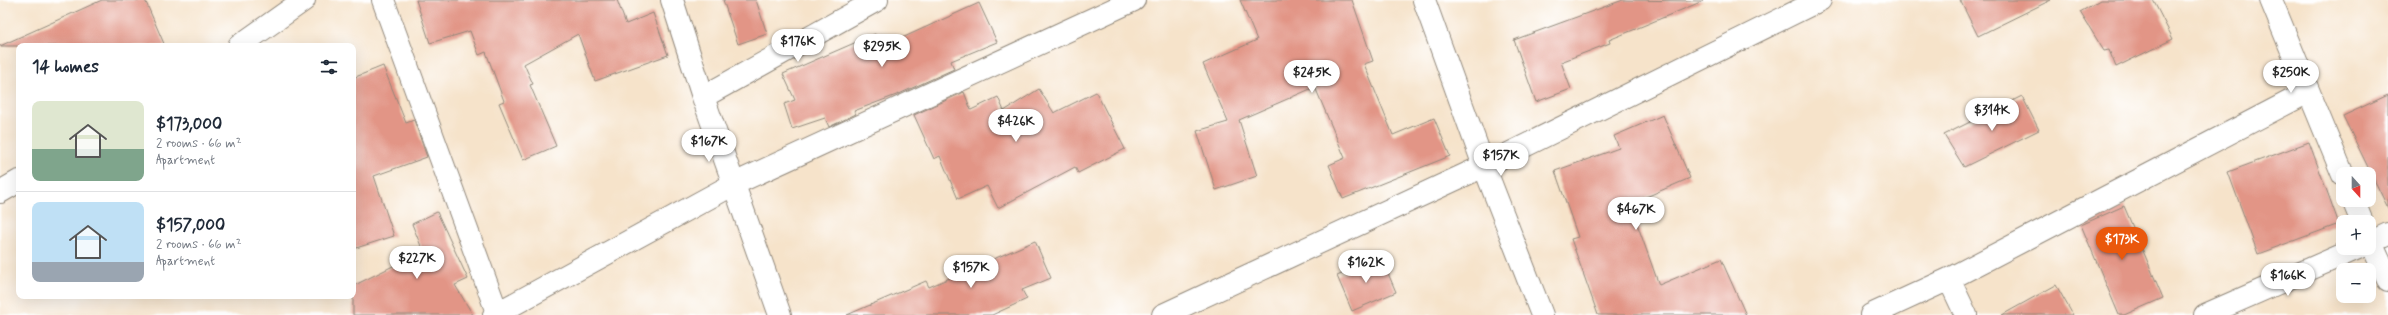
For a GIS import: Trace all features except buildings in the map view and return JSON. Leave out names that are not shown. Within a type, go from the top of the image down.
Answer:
[{"type":"street","points":[[243,43],[304,0]]},
{"type":"street","points":[[383,0],[496,314],[734,184],[1134,0]]},
{"type":"street","points":[[672,0],[703,97],[780,315]]},
{"type":"street","points":[[703,97],[877,0]]},
{"type":"street","points":[[1424,0],[1484,166],[1542,315]]},
{"type":"street","points":[[1163,315],[1484,166],[1820,0]]},
{"type":"street","points":[[2271,0],[2339,167]]},
{"type":"street","points":[[1871,315],[1948,279],[2308,92]]},
{"type":"street","points":[[0,192],[16,183]]},
{"type":"street","points":[[2376,252],[2388,280]]},
{"type":"street","points":[[2205,315],[2340,255]]},
{"type":"street","points":[[1948,279],[1966,315]]}]
